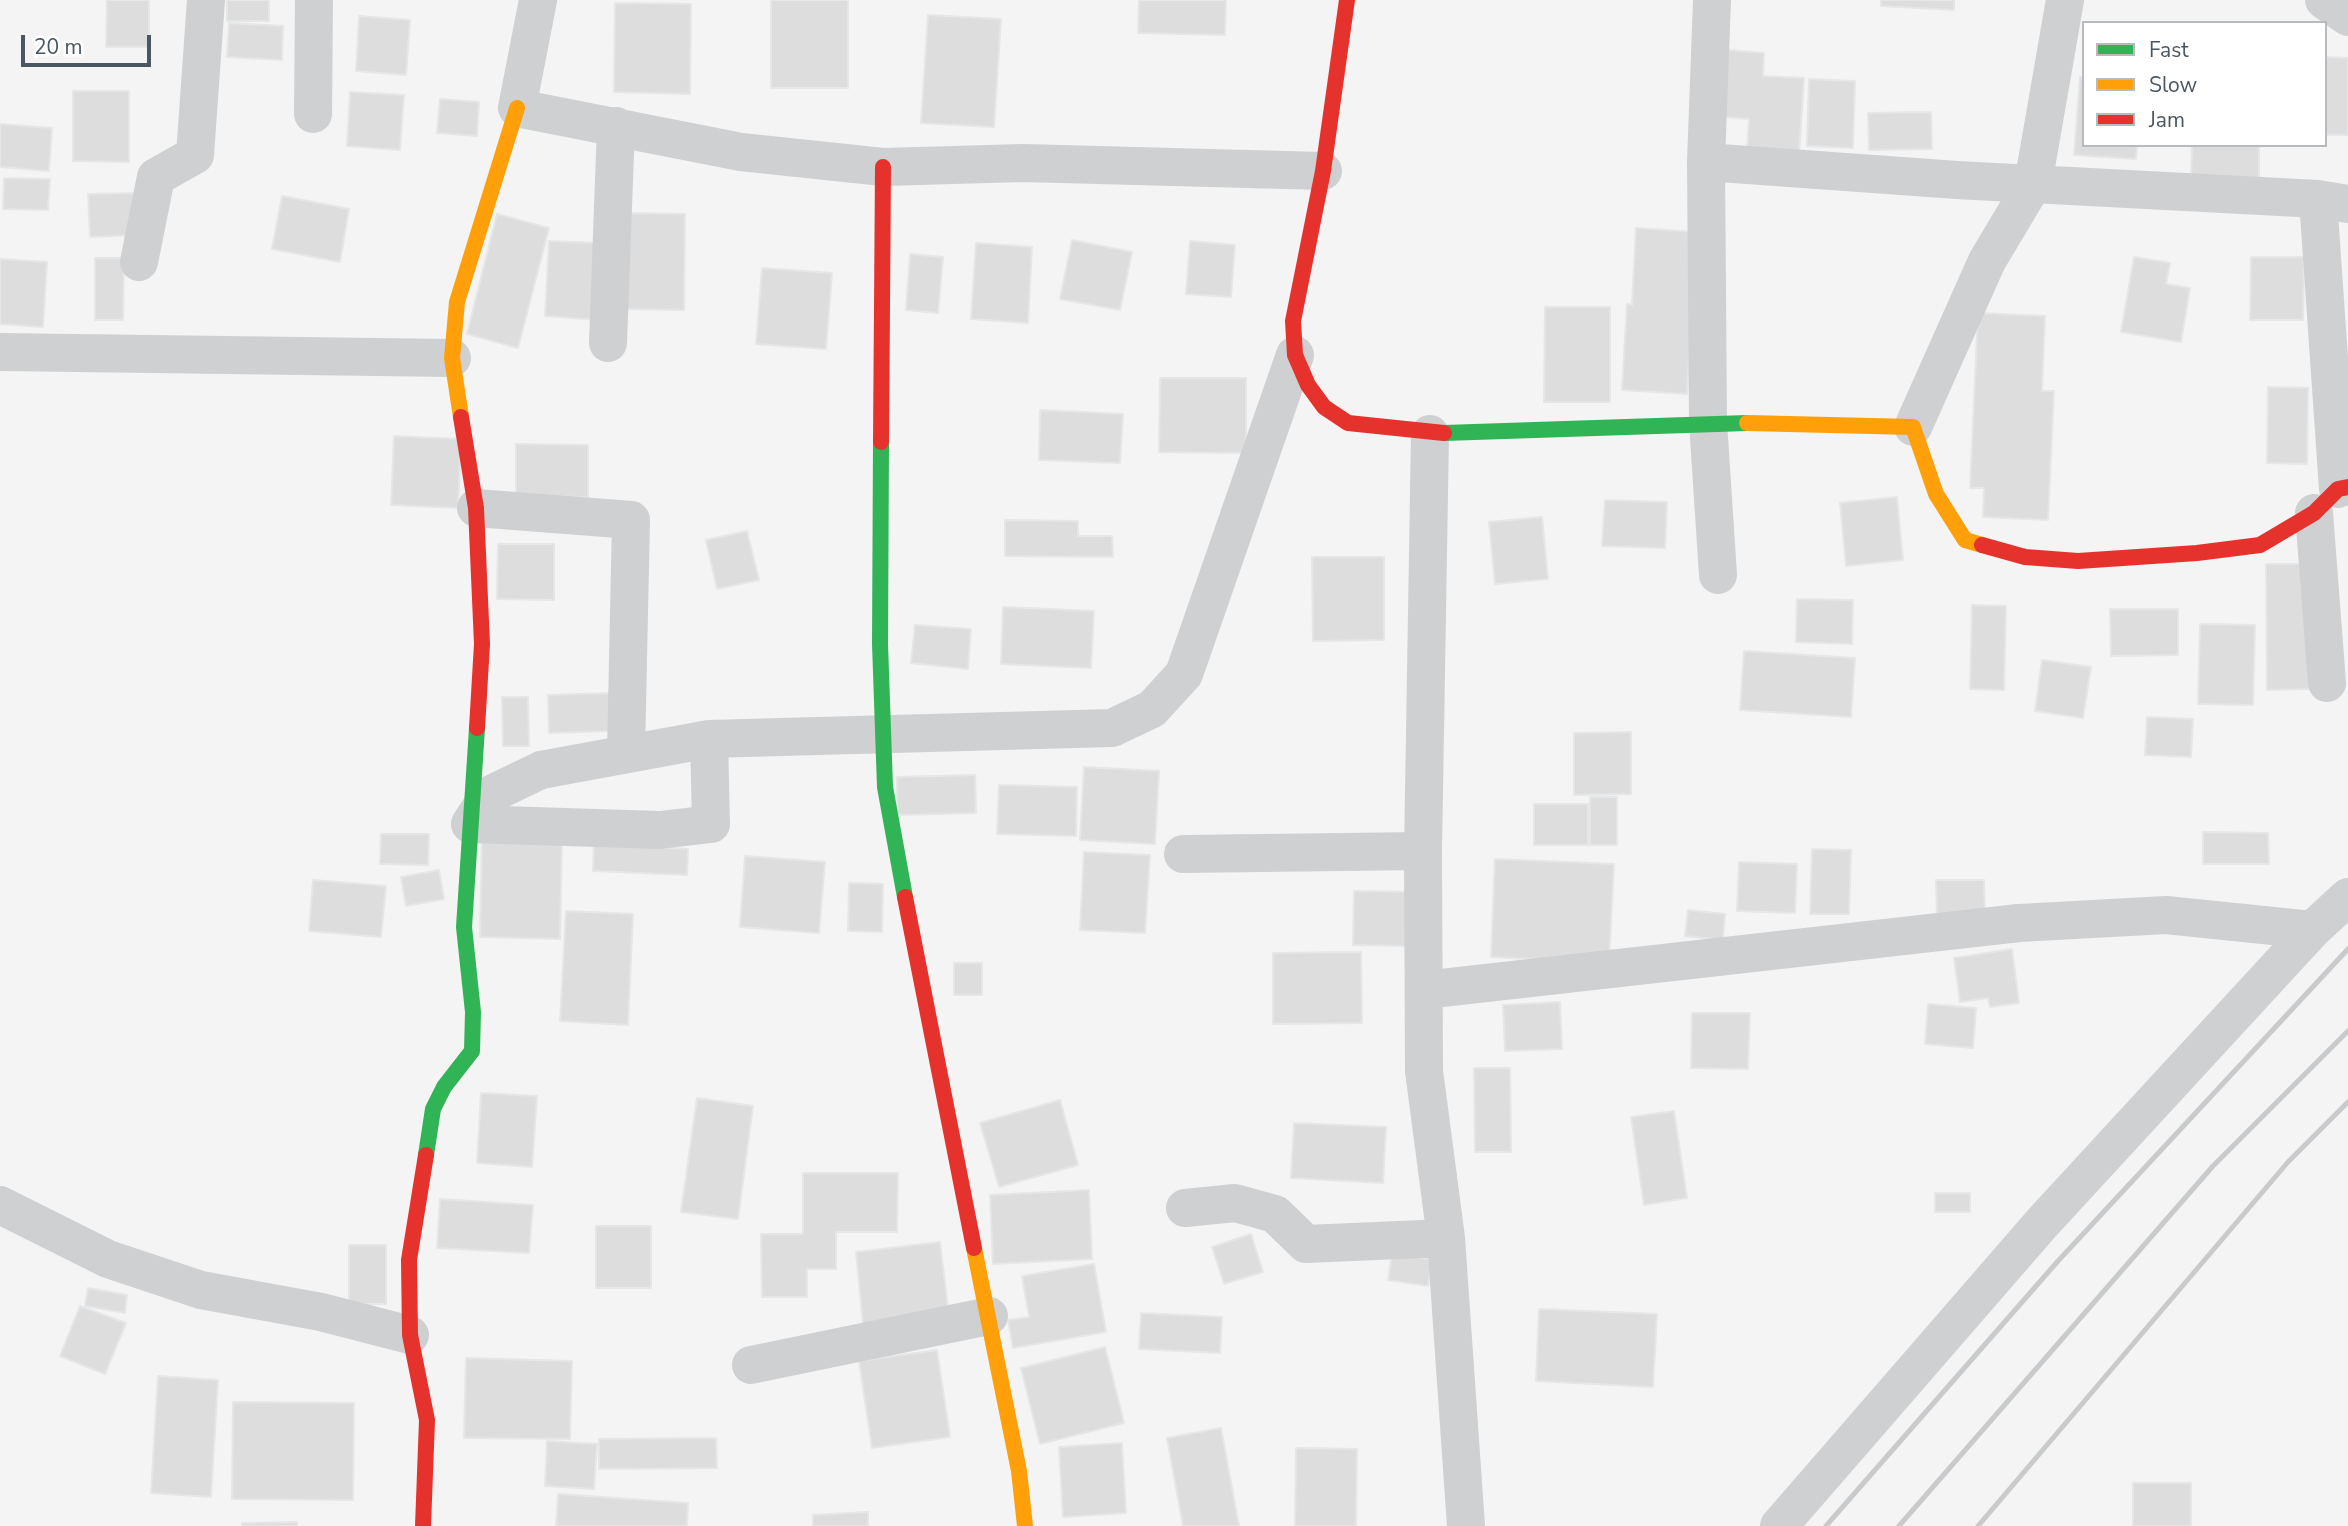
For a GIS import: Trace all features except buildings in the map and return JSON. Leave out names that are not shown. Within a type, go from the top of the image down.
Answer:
[{"type":"street","points":[[139,262],[156,177],[195,155],[206,0]]},
{"type":"street","points":[[313,114],[314,0]]},
{"type":"street","points":[[423,1526],[427,1420],[411,1335],[409,1260],[433,1109],[444,1087],[472,1051],[473,1012],[464,927],[482,644],[476,508],[452,358],[457,302],[517,108],[538,0]]},
{"type":"street","points":[[470,824],[489,795],[541,770],[709,739],[883,737],[1112,728],[1152,709],[1184,674],[1294,355],[1293,321],[1323,170],[1347,0]]},
{"type":"street","points":[[1713,0],[1706,162],[1708,422],[1718,575]]},
{"type":"street","points":[[2065,0],[2033,184],[1987,261],[1913,427],[1936,494],[1965,540],[2025,557],[2078,561],[2197,553],[2260,545],[2333,496]]},
{"type":"street","points":[[2324,0],[2348,17]]},
{"type":"street","points":[[517,108],[616,126],[637,134],[741,152],[883,167],[1023,163],[1323,170]]},
{"type":"street","points":[[608,343],[616,126]]},
{"type":"street","points":[[1706,162],[2333,201],[2333,496],[2327,682]]},
{"type":"street","points":[[883,167],[880,643],[885,787],[927,1020],[1019,1471],[1025,1526]]},
{"type":"street","points":[[0,352],[452,358]]},
{"type":"street","points":[[1294,355],[1308,385],[1324,407],[1348,423],[1430,434],[1708,422],[1913,427]]},
{"type":"street","points":[[1430,434],[1423,851],[1424,1071],[1446,1238],[1466,1526]]},
{"type":"street","points":[[476,508],[631,520],[626,753]]},
{"type":"street","points":[[470,824],[660,830],[711,824],[709,739]]},
{"type":"street","points":[[1182,855],[1423,851]]},
{"type":"street","points":[[1779,1526],[2042,1223],[2312,930],[2348,897]]},
{"type":"street","points":[[1424,990],[2018,923],[2166,915],[2312,930]]},
{"type":"street","points":[[1185,1208],[1235,1203],[1275,1214],[1306,1244],[1446,1238]]},
{"type":"street","points":[[0,1205],[108,1259],[201,1290],[321,1312],[411,1335]]},
{"type":"street","points":[[751,1365],[989,1316]]},
{"type":"railway","points":[[1826,1526],[2058,1261],[2348,949]]},
{"type":"railway","points":[[1899,1526],[2213,1166],[2348,1031]]},
{"type":"railway","points":[[1978,1526],[2288,1162],[2348,1102]]},
{"type":"traffic: fast","points":[[1444,433],[1747,423]]},
{"type":"traffic: fast","points":[[881,442],[880,644],[885,787],[905,897]]},
{"type":"traffic: fast","points":[[426,1155],[433,1109],[444,1087],[472,1051],[473,1012],[464,927],[477,728]]},
{"type":"traffic: slow","points":[[461,417],[452,358],[457,302],[517,108]]},
{"type":"traffic: slow","points":[[1747,423],[1913,427],[1936,494],[1965,540],[1982,545]]},
{"type":"traffic: slow","points":[[974,1248],[1019,1471],[1025,1526]]},
{"type":"traffic: jam","points":[[1347,0],[1323,171],[1293,321],[1295,355],[1308,385],[1324,407],[1348,423],[1444,433]]},
{"type":"traffic: jam","points":[[881,442],[883,167]]},
{"type":"traffic: jam","points":[[461,417],[476,508],[482,644],[477,728]]},
{"type":"traffic: jam","points":[[1982,545],[2025,557],[2078,561],[2197,553],[2260,545],[2314,513],[2338,489],[2348,487]]},
{"type":"traffic: jam","points":[[905,897],[974,1248]]},
{"type":"traffic: jam","points":[[423,1526],[427,1420],[410,1335],[409,1260],[426,1155]]}]
